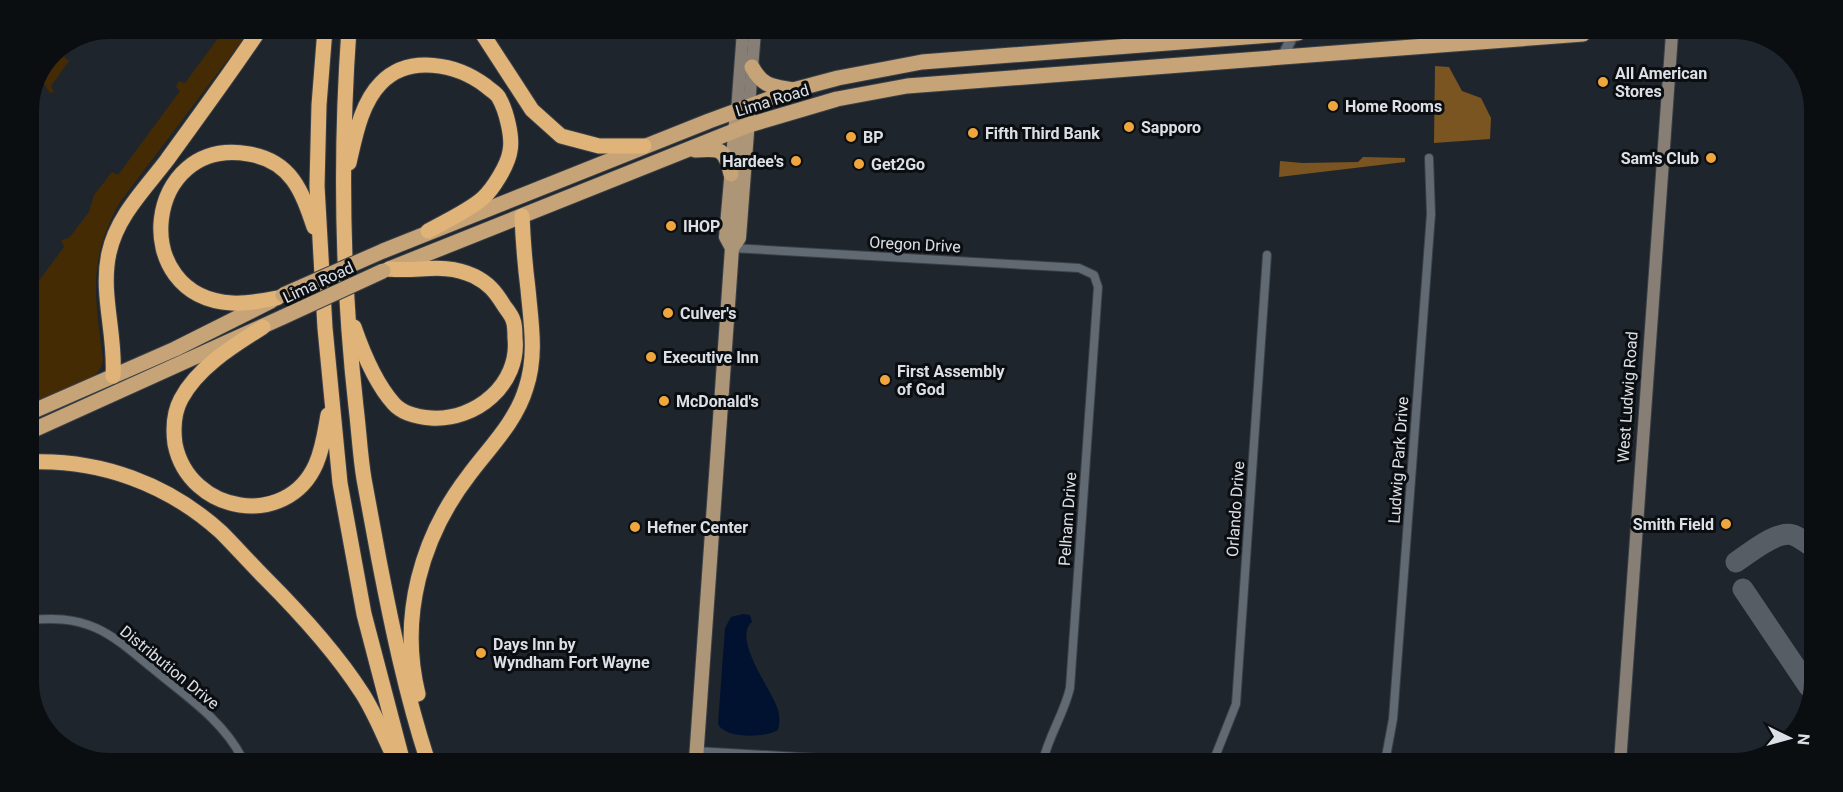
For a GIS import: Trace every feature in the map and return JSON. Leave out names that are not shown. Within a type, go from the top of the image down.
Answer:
[{"type":"highway","points":[[114,376],[114,355],[105,292],[114,236],[132,204],[253,39]]},
{"type":"highway","points":[[324,39],[319,105],[317,186],[340,483],[362,603],[400,753]]},
{"type":"highway","points":[[349,39],[343,125],[347,306],[364,477],[396,645],[427,753]]},
{"type":"highway","points":[[486,39],[532,110],[561,136],[599,146],[644,146]]},
{"type":"highway","name":"Lima Road","points":[[39,409],[175,349],[280,297],[428,231],[793,90],[838,78],[922,62],[1213,39]]},
{"type":"highway","name":"Lima Road","points":[[39,428],[386,270],[742,128],[837,99],[906,86],[1520,39]]},
{"type":"highway","points":[[343,186],[365,107],[381,83],[402,70],[429,65],[452,68],[472,76],[499,96],[509,123],[511,151],[498,179],[483,198],[428,231]]},
{"type":"highway","points":[[752,67],[762,82],[793,90]]},
{"type":"highway","points":[[680,152],[707,149],[722,151],[731,174]]},
{"type":"highway","points":[[280,297],[246,303],[230,303],[200,295],[185,285],[173,270],[163,251],[159,231],[164,202],[172,186],[184,172],[199,161],[216,154],[237,152],[268,159],[294,179],[307,205],[321,248]]},
{"type":"highway","points":[[428,753],[413,665],[411,633],[417,582],[424,554],[446,507],[509,424],[526,389],[533,343],[522,216]]},
{"type":"highway","points":[[347,306],[361,348],[379,384],[395,405],[417,417],[444,419],[472,411],[493,397],[508,376],[516,349],[513,320],[493,288],[474,276],[447,267],[386,270]]},
{"type":"highway","points":[[263,327],[230,347],[207,367],[188,387],[174,418],[177,452],[184,469],[206,493],[221,501],[259,505],[274,502],[305,482],[316,465],[323,444],[331,385]]},
{"type":"highway","points":[[39,462],[82,464],[128,476],[174,498],[220,532],[282,595],[342,665],[363,694],[392,753]]},
{"type":"main road","points":[[696,753],[732,248],[739,238],[743,39]]},
{"type":"main road","points":[[743,108],[752,67],[754,39]]},
{"type":"main road","name":"West Ludwig Road","points":[[1621,753],[1650,301],[1661,191],[1672,39]]},
{"type":"main road","points":[[732,248],[726,237],[731,174],[742,128]]},
{"type":"street","points":[[1282,58],[1287,39]]},
{"type":"street","points":[[1282,58],[1287,39]]},
{"type":"street","name":"Ludwig Park Drive","points":[[1387,753],[1393,719],[1430,226],[1429,158]]},
{"type":"street","name":"Oregon Drive","points":[[732,248],[1079,268],[1094,275]]},
{"type":"street","name":"Orlando Drive","points":[[1217,753],[1236,704],[1267,255]]},
{"type":"street","name":"Pelham Drive","points":[[1046,753],[1054,729],[1066,706],[1070,688],[1098,287],[1094,275]]},
{"type":"street","name":"Distribution Drive","points":[[39,619],[59,618],[97,628],[127,648],[189,697],[224,730],[239,753]]},
{"type":"shaded area","points":[[218,39],[243,39],[120,202],[109,223],[102,243],[96,279],[103,359],[101,368],[90,378],[39,401],[39,281],[64,247],[61,240],[69,238],[89,212],[94,195],[112,172],[118,175],[180,91],[176,87],[179,81],[185,83]]},
{"type":"shaded area","points":[[65,56],[69,61],[51,86],[54,92],[50,93],[44,84],[46,79]]},
{"type":"shaded area","points":[[1435,66],[1449,67],[1462,91],[1481,98],[1491,118],[1490,139],[1434,143]]},
{"type":"shaded area","points":[[1363,157],[1405,158],[1405,162],[1279,177],[1280,161],[1358,162]]},
{"type":"water","points":[[750,615],[752,622],[747,630],[750,652],[779,713],[778,730],[764,735],[737,735],[722,729],[718,724],[725,628],[731,617]]},
{"type":"taxiway","points":[[1736,562],[1763,543],[1779,536],[1793,535],[1804,541]]},
{"type":"taxiway","points":[[1743,589],[1804,680]]},
{"type":"place","name":"All American Stores","points":[[1603,82]]},
{"type":"place","name":"Home Rooms","points":[[1333,106]]},
{"type":"place","name":"Sapporo","points":[[1129,127]]},
{"type":"place","name":"Fifth Third Bank","points":[[973,133]]},
{"type":"place","name":"BP","points":[[851,137]]},
{"type":"place","name":"Sam's Club","points":[[1711,158]]},
{"type":"place","name":"Hardee's","points":[[796,161]]},
{"type":"place","name":"Get2Go","points":[[859,164]]},
{"type":"place","name":"IHOP","points":[[671,226]]},
{"type":"place","name":"Culver's","points":[[668,313]]},
{"type":"place","name":"Executive Inn","points":[[651,357]]},
{"type":"place","name":"First Assembly of God","points":[[885,380]]},
{"type":"place","name":"McDonald's","points":[[664,401]]},
{"type":"place","name":"Smith Field","points":[[1726,524]]},
{"type":"place","name":"Hefner Center","points":[[635,527]]},
{"type":"place","name":"Days Inn by Wyndham Fort Wayne","points":[[481,653]]}]
